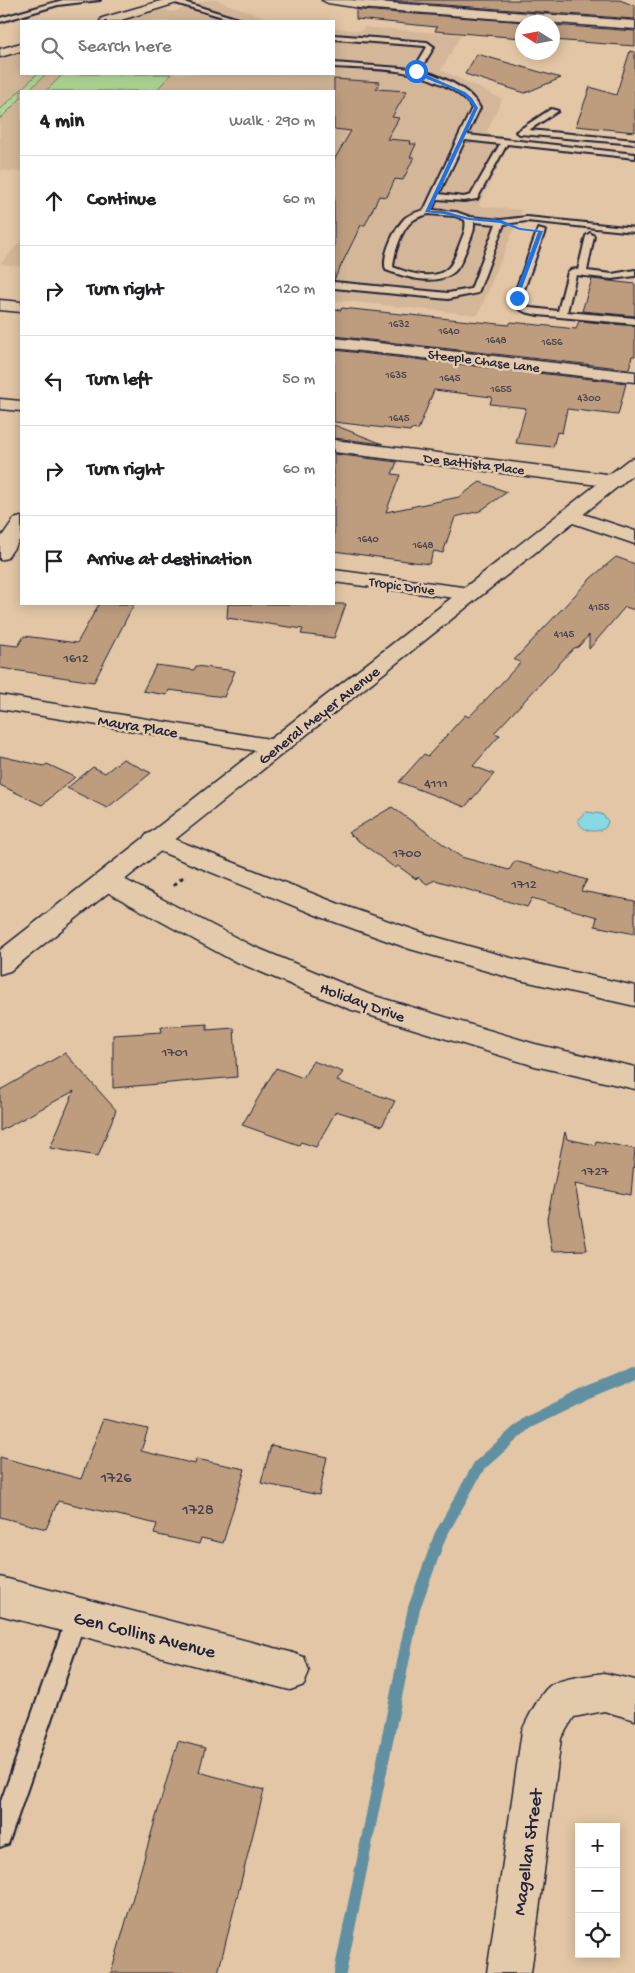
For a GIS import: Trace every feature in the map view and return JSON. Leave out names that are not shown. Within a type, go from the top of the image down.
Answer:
[{"type":"street","points":[[109,20],[175,0]]},
{"type":"street","points":[[328,0],[360,5],[635,25]]},
{"type":"street","points":[[0,53],[20,47]]},
{"type":"street","points":[[0,305],[20,307]]},
{"type":"street","name":"Steeple Chase Lane","points":[[335,343],[635,377]]},
{"type":"street","points":[[0,404],[20,406]]},
{"type":"street","name":"De Battista Place","points":[[335,446],[614,481]]},
{"type":"street","name":"General Meyer Avenue","points":[[0,964],[635,464]]},
{"type":"street","points":[[571,516],[635,538]]},
{"type":"street","points":[[0,554],[14,530]]},
{"type":"street","name":"Tropic Drive","points":[[335,576],[470,594]]},
{"type":"street","name":"Maura Place","points":[[0,702],[276,747]]},
{"type":"street","points":[[156,840],[390,932],[493,964],[635,996]]},
{"type":"street","name":"Holiday Drive","points":[[107,881],[240,952],[359,1002],[535,1055],[635,1078]]},
{"type":"street","name":"Gen Collins Avenue","points":[[0,1596],[290,1670]]},
{"type":"street","name":"Magellan Street","points":[[509,1973],[542,1731],[563,1700],[604,1692],[635,1700]]},
{"type":"lane","points":[[0,20],[70,0]]},
{"type":"lane","points":[[51,6],[96,0]]},
{"type":"lane","points":[[175,0],[239,20]]},
{"type":"lane","points":[[335,37],[427,44],[430,47],[416,71]]},
{"type":"lane","points":[[335,65],[416,71],[464,93],[475,104],[476,108],[427,212]]},
{"type":"lane","points":[[434,196],[464,199],[474,197],[508,144],[521,131],[554,111]]},
{"type":"lane","points":[[521,131],[635,142]]},
{"type":"lane","points":[[462,137],[508,144],[635,156]]},
{"type":"lane","points":[[469,219],[471,227],[454,266],[449,272],[436,276],[420,276],[402,274],[389,268],[388,261],[406,222],[414,216],[427,212],[456,214],[469,219],[501,222],[527,219],[635,230]]},
{"type":"lane","points":[[501,222],[520,229]]},
{"type":"lane","points":[[335,285],[448,296],[475,291],[501,222]]},
{"type":"lane","points":[[582,273],[591,236],[587,225]]},
{"type":"lane","points":[[541,231],[517,298],[519,305],[528,310],[635,321]]},
{"type":"lane","points":[[562,314],[572,272],[616,276],[635,273]]},
{"type":"lane","points":[[0,1836],[77,1616]]},
{"type":"path","points":[[169,889],[187,873]]},
{"type":"shaded area","points":[[207,0],[216,0],[261,16],[279,20],[120,20],[160,8],[173,12]]},
{"type":"shaded area","points":[[364,27],[461,35],[441,70],[502,99],[487,131],[507,149],[478,206],[522,210],[478,315],[335,300],[335,90],[20,90],[20,172],[0,170],[0,57],[20,51],[20,75],[335,75],[335,28],[361,31]]},
{"type":"shaded area","points":[[20,242],[20,266],[0,264]]},
{"type":"green space","points":[[36,75],[45,75],[29,90],[21,90]]},
{"type":"green space","points":[[62,75],[170,75],[157,90],[47,90]]},
{"type":"green space","points":[[20,91],[20,99],[0,119],[0,110]]},
{"type":"water","points":[[586,812],[602,814],[608,821],[606,827],[594,831],[582,827],[578,819]]},
{"type":"building","points":[[376,0],[620,0],[635,6],[635,19]]},
{"type":"building","points":[[356,9],[515,21],[515,37],[435,31],[437,27],[356,19]]},
{"type":"building","points":[[560,26],[635,31],[635,46],[560,41]]},
{"type":"building","points":[[630,51],[635,52],[635,132],[576,126],[590,87],[616,95]]},
{"type":"building","points":[[477,54],[561,78],[525,93],[465,74]]},
{"type":"building","points":[[334,79],[380,82],[376,89],[407,91],[392,117],[399,118],[387,139],[411,141],[410,144],[416,144],[410,157],[414,157],[403,180],[395,179],[387,197],[379,196],[365,225],[361,225],[335,278],[335,158],[351,131],[335,129]]},
{"type":"building","points":[[592,279],[635,284],[635,316],[582,311]]},
{"type":"building","points":[[342,308],[509,325],[511,322],[576,329],[579,321],[635,326],[635,356],[632,356],[629,369],[335,336],[335,309],[341,310]]},
{"type":"building","points":[[335,350],[626,383],[618,415],[567,409],[562,433],[557,432],[553,447],[516,443],[526,408],[490,404],[492,397],[434,390],[418,430],[411,429],[410,431],[335,422]]},
{"type":"building","points":[[335,425],[383,444],[335,438]]},
{"type":"building","points":[[335,454],[397,462],[392,474],[400,475],[386,512],[459,497],[480,482],[507,492],[480,511],[455,517],[443,553],[434,551],[429,564],[335,551]]},
{"type":"building","points":[[616,557],[635,564],[635,610],[625,607],[589,649],[589,635],[578,647],[574,648],[494,733],[500,735],[473,766],[494,774],[465,807],[399,782],[424,754],[428,756],[465,715],[469,717],[521,662],[514,660],[591,578]]},
{"type":"building","points":[[346,604],[334,638],[301,634],[303,629],[227,618],[228,605]]},
{"type":"building","points":[[98,605],[133,605],[94,682],[0,668],[0,644],[18,646],[24,636],[77,643]]},
{"type":"building","points":[[156,665],[194,670],[196,666],[235,671],[224,697],[169,690],[167,695],[143,691]]},
{"type":"building","points":[[0,756],[44,766],[47,764],[75,777],[42,805],[0,785]]},
{"type":"building","points":[[123,759],[151,773],[107,808],[67,788],[93,767],[105,773]]},
{"type":"building","points":[[392,807],[461,857],[509,870],[515,861],[560,874],[561,872],[587,880],[581,891],[635,901],[635,934],[595,926],[597,917],[532,898],[527,907],[435,880],[427,884],[418,877],[416,879],[398,866],[395,868],[348,833]]},
{"type":"building","points":[[207,1024],[207,1030],[234,1028],[237,1077],[113,1088],[113,1035],[162,1032],[161,1027]]},
{"type":"building","points":[[65,1053],[116,1110],[98,1156],[50,1148],[74,1091],[0,1131],[0,1090]]},
{"type":"building","points":[[313,1061],[343,1072],[337,1081],[395,1101],[382,1126],[336,1111],[316,1147],[301,1142],[299,1145],[242,1125],[276,1068],[303,1078]]},
{"type":"building","points":[[565,1132],[567,1139],[595,1145],[596,1141],[635,1149],[631,1195],[575,1184],[587,1250],[552,1251],[547,1219]]},
{"type":"building","points":[[103,1419],[148,1429],[141,1451],[195,1464],[196,1459],[245,1469],[223,1543],[201,1538],[199,1544],[154,1534],[157,1524],[58,1501],[46,1529],[0,1517],[0,1457],[81,1479]]},
{"type":"building","points":[[271,1445],[327,1457],[319,1495],[261,1483]]},
{"type":"building","points":[[178,1741],[205,1748],[199,1772],[264,1790],[218,1973],[111,1973]]},
{"type":"waterway","points":[[340,1973],[414,1608],[440,1536],[479,1466],[527,1423],[584,1395],[635,1374]]},
{"type":"route","points":[[416,71],[464,93],[471,99],[476,108],[427,212],[456,214],[469,219],[501,222],[520,229],[541,231],[517,298]]}]
